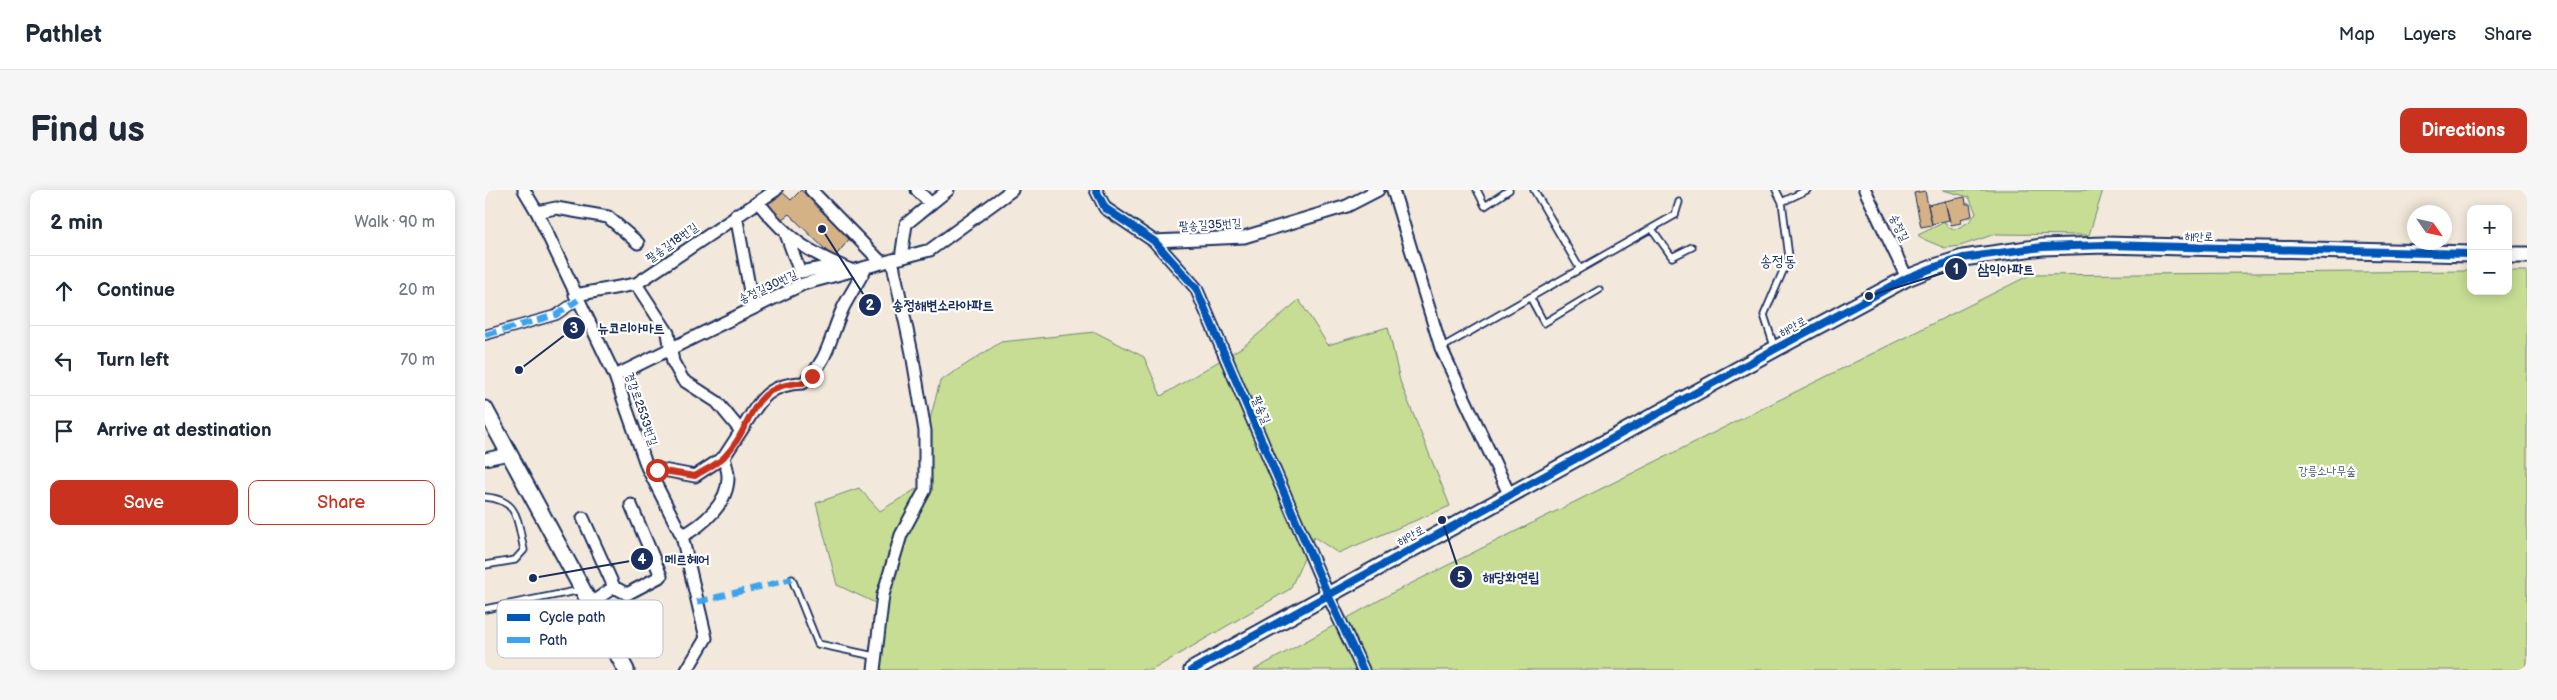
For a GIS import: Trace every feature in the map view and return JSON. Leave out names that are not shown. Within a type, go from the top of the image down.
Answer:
[{"type":"street","name":"경강로2533번길","points":[[524,190],[537,212],[615,376],[647,467],[682,536],[706,638],[687,670]]},
{"type":"street","name":"팔송길18번길","points":[[576,297],[636,284],[736,215],[776,190]]},
{"type":"street","points":[[811,190],[892,260]]},
{"type":"street","points":[[917,190],[931,204]]},
{"type":"street","points":[[874,670],[874,656],[883,595],[901,536],[925,490],[925,431],[912,354],[892,260],[906,224],[948,190]]},
{"type":"street","name":"송정길30번길","points":[[615,376],[803,284],[930,250],[1012,190]]},
{"type":"street","name":"팔송길","points":[[1097,190],[1105,208],[1154,241],[1197,288],[1328,595],[1363,670]]},
{"type":"street","name":"팔송길35번길","points":[[1154,241],[1244,237],[1347,206],[1378,190]]},
{"type":"street","points":[[1393,190],[1441,348],[1510,496]]},
{"type":"street","name":"송정길","points":[[1865,190],[1907,278]]},
{"type":"street","points":[[758,202],[786,234],[814,254],[853,271]]},
{"type":"street","points":[[537,212],[555,208],[608,217],[638,243]]},
{"type":"street","points":[[736,215],[753,308]]},
{"type":"street","points":[[786,234],[800,272],[839,265]]},
{"type":"street","name":"해안로","points":[[1192,670],[1907,278],[1963,258],[2042,247],[2105,246],[2467,254]]},
{"type":"street","points":[[2512,255],[2527,255]]},
{"type":"street","points":[[647,467],[695,476],[724,457],[761,398],[785,384],[803,383],[812,376],[826,356],[843,308],[866,267]]},
{"type":"street","points":[[636,284],[668,333],[673,362],[683,380],[717,402],[741,431]]},
{"type":"street","points":[[485,335],[557,315],[576,297]]},
{"type":"street","points":[[485,409],[588,600]]},
{"type":"street","points":[[485,459],[509,454]]},
{"type":"street","points":[[682,536],[707,521],[724,494],[728,477],[724,457]]},
{"type":"street","points":[[583,518],[614,587],[627,594],[661,576],[631,505]]},
{"type":"street","points":[[596,600],[614,587]]},
{"type":"street","points":[[619,658],[626,670]]},
{"type":"lane","points":[[1477,190],[1485,206],[1509,190]]},
{"type":"lane","points":[[1534,190],[1579,270]]},
{"type":"lane","points":[[1775,349],[1765,315],[1789,258],[1782,202],[1776,190]]},
{"type":"lane","points":[[1782,202],[1807,190]]},
{"type":"lane","points":[[1441,348],[1675,215],[1679,202]]},
{"type":"lane","points":[[1652,228],[1672,257],[1692,247]]},
{"type":"lane","points":[[1530,297],[1544,323],[1599,290]]},
{"type":"lane","points":[[485,497],[504,500],[515,510],[525,550],[515,560],[485,565]]},
{"type":"lane","points":[[792,579],[818,644],[874,656]]},
{"type":"lane","points":[[531,600],[582,590]]},
{"type":"green space","points":[[1943,190],[2103,190],[2089,235],[1995,234],[1960,246],[1945,248],[1918,235],[1945,222],[1948,227],[1956,229],[1969,222],[1976,213],[1969,197]]},
{"type":"green space","name":"강릉소나무숲","points":[[2467,271],[2467,295],[2512,295],[2512,271],[2527,271],[2527,670],[1254,670],[1394,592],[2030,275]]},
{"type":"green space","points":[[1299,300],[1328,345],[1388,327],[1400,381],[1450,506],[1338,553],[1314,537],[1290,589],[1152,670],[873,670],[882,606],[837,585],[816,503],[859,488],[880,511],[921,486],[924,443],[940,381],[1001,342],[1095,332],[1144,357],[1161,396],[1244,346]]},
{"type":"building","points":[[801,190],[850,238],[834,258],[789,214],[782,219],[764,202],[781,191],[791,200]]},
{"type":"building","points":[[1925,191],[1932,225],[1921,227],[1914,193]]},
{"type":"building","points":[[1965,197],[1966,204],[1970,204],[1972,216],[1960,219],[1961,223],[1951,225],[1945,201]]},
{"type":"building","points":[[1945,201],[1949,220],[1932,224],[1928,205]]},
{"type":"marked path","points":[[485,335],[556,315],[578,300]]},
{"type":"marked path","points":[[697,602],[792,579]]},
{"type":"cycle path","points":[[1096,190],[1105,208],[1154,241],[1196,288],[1328,595],[1363,670]]},
{"type":"cycle path","points":[[1192,670],[1775,349],[1907,278],[1935,267],[1963,258],[2042,247],[2105,245],[2467,254]]},
{"type":"place","name":"송정해변소라아파트","points":[[822,229]]},
{"type":"place","name":"삼익아파트","points":[[1869,296]]},
{"type":"place","name":"뉴코리아마트","points":[[519,370]]},
{"type":"place","name":"해당화연립","points":[[1442,520]]},
{"type":"place","name":"메르헤어","points":[[533,578]]},
{"type":"district","name":"송정동","points":[[1778,261]]},
{"type":"route","points":[[657,470],[684,476],[695,476],[724,457],[761,398],[785,384],[803,383],[812,376]]}]
